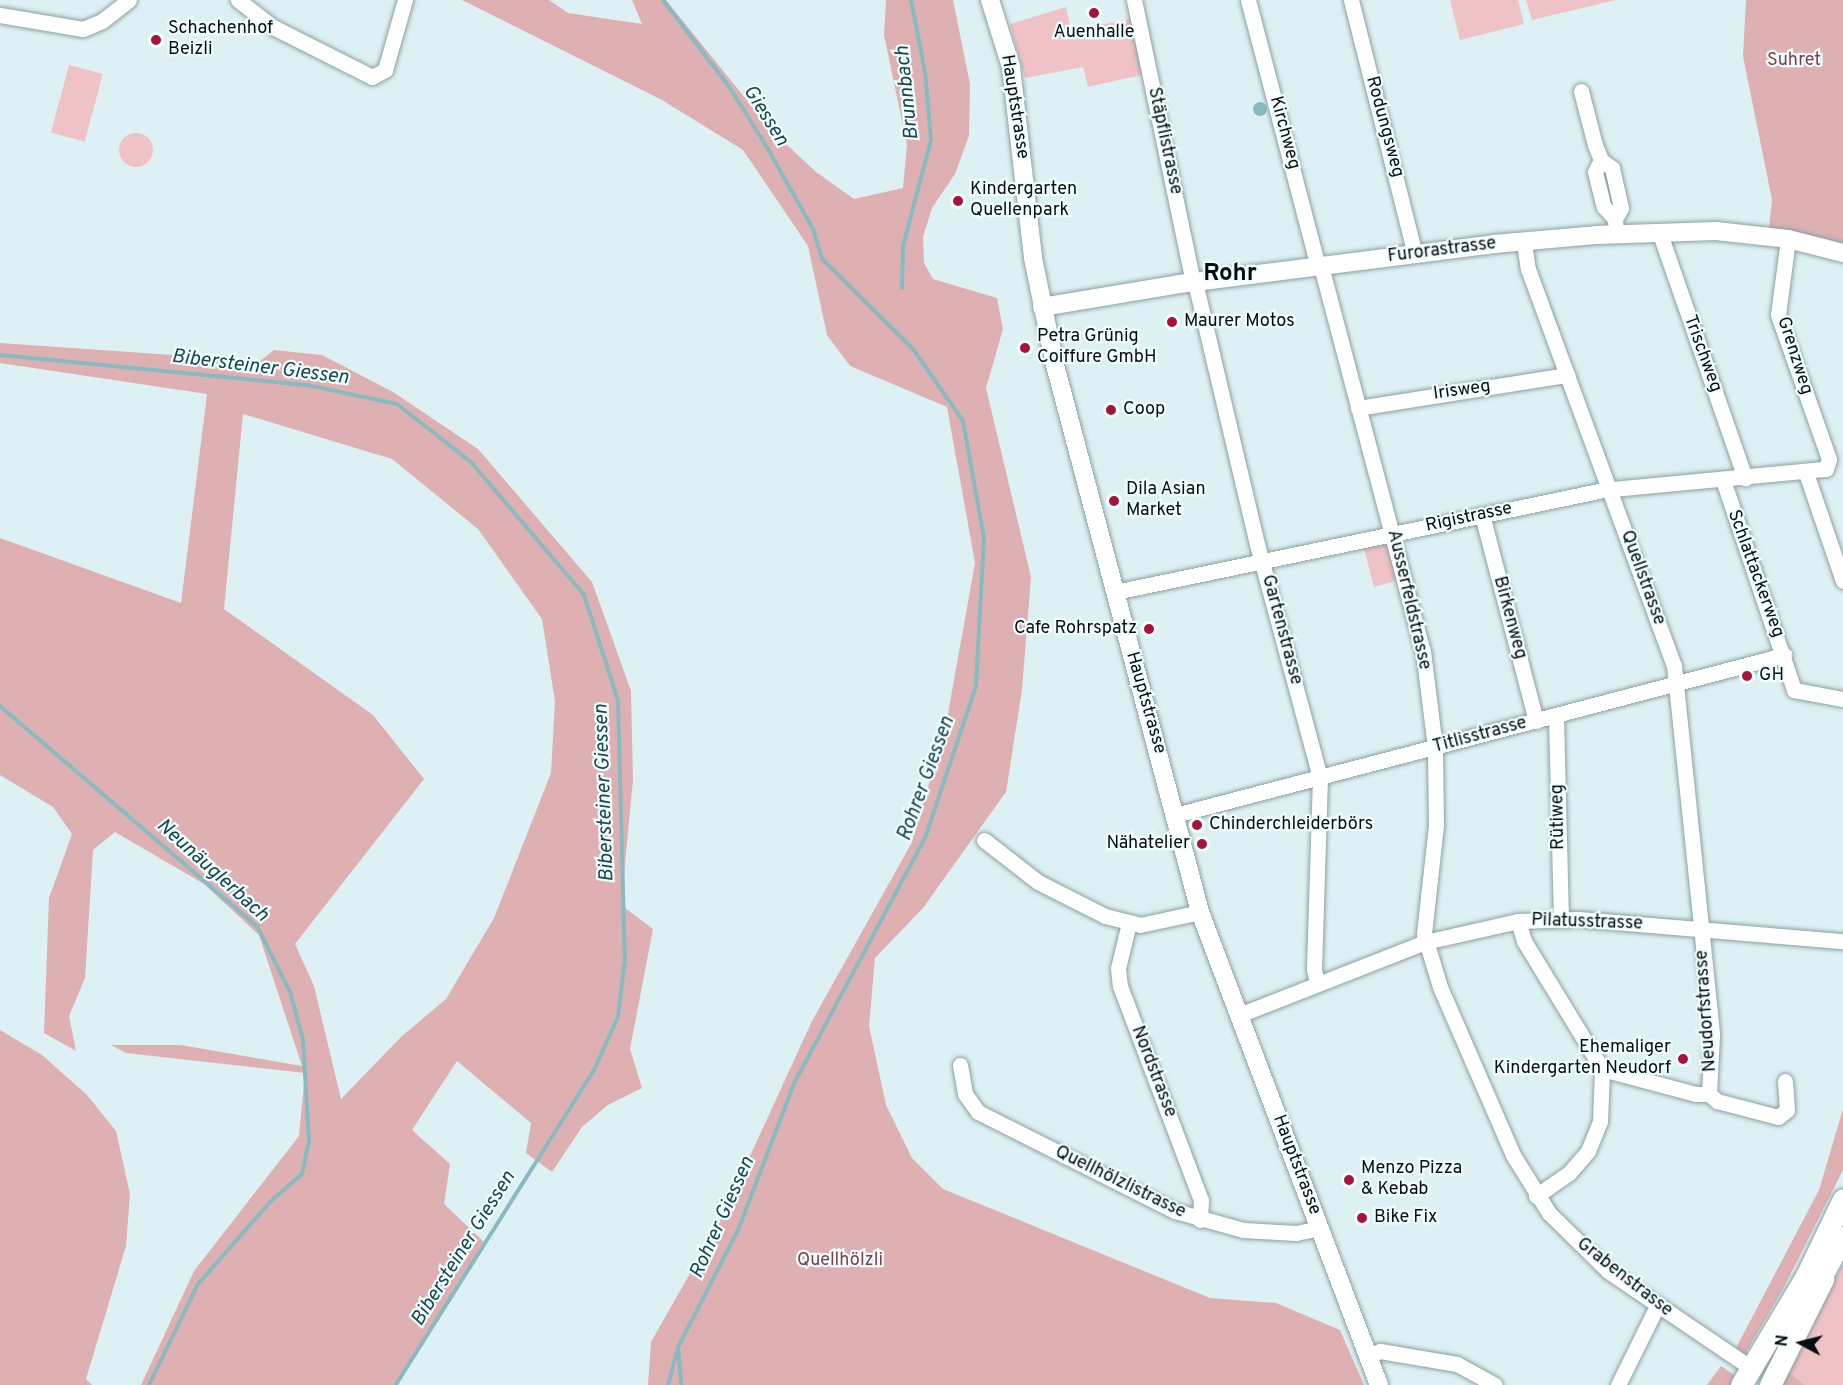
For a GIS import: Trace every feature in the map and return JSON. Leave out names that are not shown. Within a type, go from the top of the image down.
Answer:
[{"type":"highway","points":[[1745,1380],[1806,1276],[1843,1199]]},
{"type":"highway","points":[[1770,1385],[1843,1237]]},
{"type":"highway","points":[[1745,1380],[1833,1257]]},
{"type":"main road","name":"Hauptstrasse","points":[[990,0],[1011,67],[1042,307],[1200,912],[1370,1355],[1379,1385]]},
{"type":"main road","name":"Furorastrasse","points":[[1042,307],[1194,282],[1524,242],[1616,226],[1659,231],[1716,231],[1788,239],[1843,253]]},
{"type":"street","points":[[0,15],[83,29],[102,21],[129,0]]},
{"type":"street","points":[[238,0],[273,27],[372,77],[385,70],[405,0]]},
{"type":"street","name":"Stäpflistrasse","points":[[1134,0],[1194,282]]},
{"type":"street","name":"Kirchweg","points":[[1248,0],[1320,266]]},
{"type":"street","name":"Rodungsweg","points":[[1351,0],[1415,254]]},
{"type":"street","points":[[1581,90],[1600,160],[1612,168],[1622,208],[1616,226]]},
{"type":"street","name":"Trischweg","points":[[1659,231],[1745,478]]},
{"type":"street","name":"Grenzweg","points":[[1788,239],[1778,315],[1829,459],[1826,469]]},
{"type":"street","name":"Quellstrasse","points":[[1524,242],[1528,269],[1674,665],[1700,928]]},
{"type":"street","name":"Ausserfeldstrasse","points":[[1320,266],[1423,651],[1435,748],[1436,825],[1425,942]]},
{"type":"street","name":"Gartenstrasse","points":[[1194,282],[1262,561],[1320,777],[1314,964],[1317,983]]},
{"type":"street","name":"Irisweg","points":[[1358,408],[1567,375]]},
{"type":"street","name":"Rigistrasse","points":[[1115,592],[1482,514],[1610,490],[1806,473],[1826,469]]},
{"type":"street","points":[[1806,473],[1843,581]]},
{"type":"street","name":"Schlattackerweg","points":[[1723,480],[1794,690],[1843,699]]},
{"type":"street","name":"Birkenweg","points":[[1482,514],[1536,721]]},
{"type":"street","name":"Titlisstrasse","points":[[1175,815],[1784,655]]},
{"type":"street","name":"Rütiweg","points":[[1556,716],[1561,918]]},
{"type":"street","points":[[984,840],[1067,900],[1129,923],[1155,923],[1200,912]]},
{"type":"street","name":"Pilatusstrasse","points":[[1239,1015],[1425,942],[1518,921],[1561,918],[1700,928],[1843,942]]},
{"type":"street","points":[[1518,921],[1524,941],[1602,1069],[1600,1122],[1588,1151],[1569,1173],[1536,1196]]},
{"type":"street","name":"Nordstrasse","points":[[1129,923],[1118,968],[1120,986],[1201,1200],[1200,1220]]},
{"type":"street","name":"Neudorfstrasse","points":[[1700,928],[1712,1035],[1709,1094]]},
{"type":"street","name":"Grabenstrasse","points":[[1425,942],[1496,1118],[1536,1196],[1582,1249],[1657,1306],[1745,1380]]},
{"type":"street","name":"Quellhölzlistrasse","points":[[960,1065],[965,1094],[978,1112],[1118,1184],[1200,1220],[1244,1230],[1296,1233],[1320,1228]]},
{"type":"street","points":[[1602,1069],[1696,1094],[1709,1094],[1717,1101],[1778,1117],[1787,1110],[1785,1081]]},
{"type":"street","points":[[1618,1385],[1657,1306]]},
{"type":"street","points":[[1370,1355],[1380,1351],[1457,1364],[1495,1385]]},
{"type":"shaded area","points":[[1450,0],[1518,0],[1524,24],[1460,40]]},
{"type":"shaded area","points":[[1526,0],[1616,0],[1532,20]]},
{"type":"shaded area","points":[[1066,7],[1071,31],[1134,18],[1146,74],[1088,87],[1083,67],[1025,78],[1010,24]]},
{"type":"shaded area","points":[[69,65],[103,74],[85,142],[51,133]]},
{"type":"shaded area","points":[[136,133],[148,138],[153,150],[148,162],[136,167],[124,162],[119,150],[124,138]]},
{"type":"shaded area","points":[[1382,543],[1390,547],[1400,580],[1374,587],[1363,545]]},
{"type":"shaded area","points":[[1843,1264],[1843,1385],[1805,1385],[1785,1369]]},
{"type":"green space","name":"Quellhölzli","points":[[462,0],[549,0],[568,13],[642,24],[632,0],[666,0],[770,129],[816,172],[854,199],[903,188],[907,145],[884,35],[886,0],[953,0],[970,84],[969,136],[955,174],[932,208],[923,237],[924,263],[933,279],[997,298],[1003,329],[986,388],[1031,577],[1022,690],[1006,792],[923,908],[875,958],[869,1026],[886,1105],[912,1158],[943,1189],[1210,1298],[1276,1303],[1340,1330],[1364,1385],[648,1385],[651,1342],[722,1217],[812,1021],[911,844],[945,730],[975,563],[947,407],[850,366],[827,335],[808,246],[743,150],[662,100]]},
{"type":"green space","name":"Suhret","points":[[1746,0],[1843,0],[1843,246],[1769,228],[1772,200],[1743,56]]},
{"type":"green space","points":[[0,343],[260,361],[274,350],[322,355],[393,392],[478,449],[592,582],[631,691],[633,780],[621,905],[653,929],[630,1049],[642,1088],[608,1105],[582,1127],[552,1172],[526,1153],[531,1123],[457,1061],[412,1130],[450,1164],[444,1204],[485,1243],[396,1385],[141,1385],[194,1271],[299,1136],[305,1073],[126,1053],[111,1045],[181,1045],[302,1066],[259,935],[204,884],[115,832],[93,850],[85,978],[69,1016],[76,1051],[44,1033],[49,898],[72,834],[53,807],[0,775],[0,538],[181,603],[207,394],[0,363]],"holes":[[[243,414],[392,459],[478,529],[542,619],[555,701],[551,773],[494,918],[446,999],[402,1036],[341,1099],[314,986],[295,944],[424,779],[373,715],[224,609]]]},
{"type":"green space","points":[[0,1030],[42,1055],[87,1095],[116,1131],[130,1194],[126,1246],[86,1379],[92,1385],[0,1385]]},
{"type":"green space","points":[[1843,1109],[1843,1170],[1783,1289],[1745,1354],[1736,1348],[1819,1190]]},
{"type":"green space","points":[[1721,1366],[1749,1385],[1707,1385]]},
{"type":"green space","points":[[1785,1369],[1805,1385],[1773,1385]]},
{"type":"water","points":[[1260,102],[1265,104],[1267,109],[1265,114],[1260,116],[1255,114],[1253,109],[1255,104]]},
{"type":"waterway","name":"Rohrer Giessen","points":[[663,0],[730,88],[765,144],[813,229],[822,259],[913,349],[963,421],[984,538],[976,686],[925,838],[795,1081],[738,1230],[678,1347],[681,1385]]},
{"type":"waterway","name":"Brunnbach","points":[[902,288],[903,246],[931,140],[925,72],[911,0]]},
{"type":"waterway","name":"Bibersteiner Giessen","points":[[0,355],[307,385],[397,404],[471,462],[584,595],[618,700],[625,959],[618,1017],[594,1070],[396,1385]]},
{"type":"waterway","name":"Neunäuglerbach","points":[[0,706],[257,926],[290,992],[303,1040],[309,1141],[302,1174],[271,1201],[198,1284],[149,1385]]},
{"type":"waterway","name":"Rohrer Giessen","points":[[668,1385],[677,1351]]},
{"type":"place","name":"Auenhalle","points":[[1094,13]]},
{"type":"place","name":"Schachenhof Beizli","points":[[156,40]]},
{"type":"place","name":"Kindergarten Quellenpark","points":[[958,201]]},
{"type":"place","name":"Maurer Motos","points":[[1172,322]]},
{"type":"place","name":"Petra Grünig Coiffure GmbH","points":[[1025,348]]},
{"type":"place","name":"Coop","points":[[1111,410]]},
{"type":"place","name":"Dila Asian Market","points":[[1114,501]]},
{"type":"place","name":"Cafe Rohrspatz","points":[[1149,629]]},
{"type":"place","name":"GH","points":[[1747,676]]},
{"type":"place","name":"Chinderchleiderbörs","points":[[1197,825]]},
{"type":"place","name":"Nähatelier","points":[[1202,844]]},
{"type":"place","name":"Ehemaliger Kindergarten Neudorf","points":[[1683,1059]]},
{"type":"place","name":"Menzo Pizza & Kebab","points":[[1349,1180]]},
{"type":"place","name":"Bike Fix","points":[[1362,1218]]},
{"type":"district","name":"Rohr","points":[[1230,275]]},
{"type":"water label","name":"Giessen","points":[[765,116]]}]
